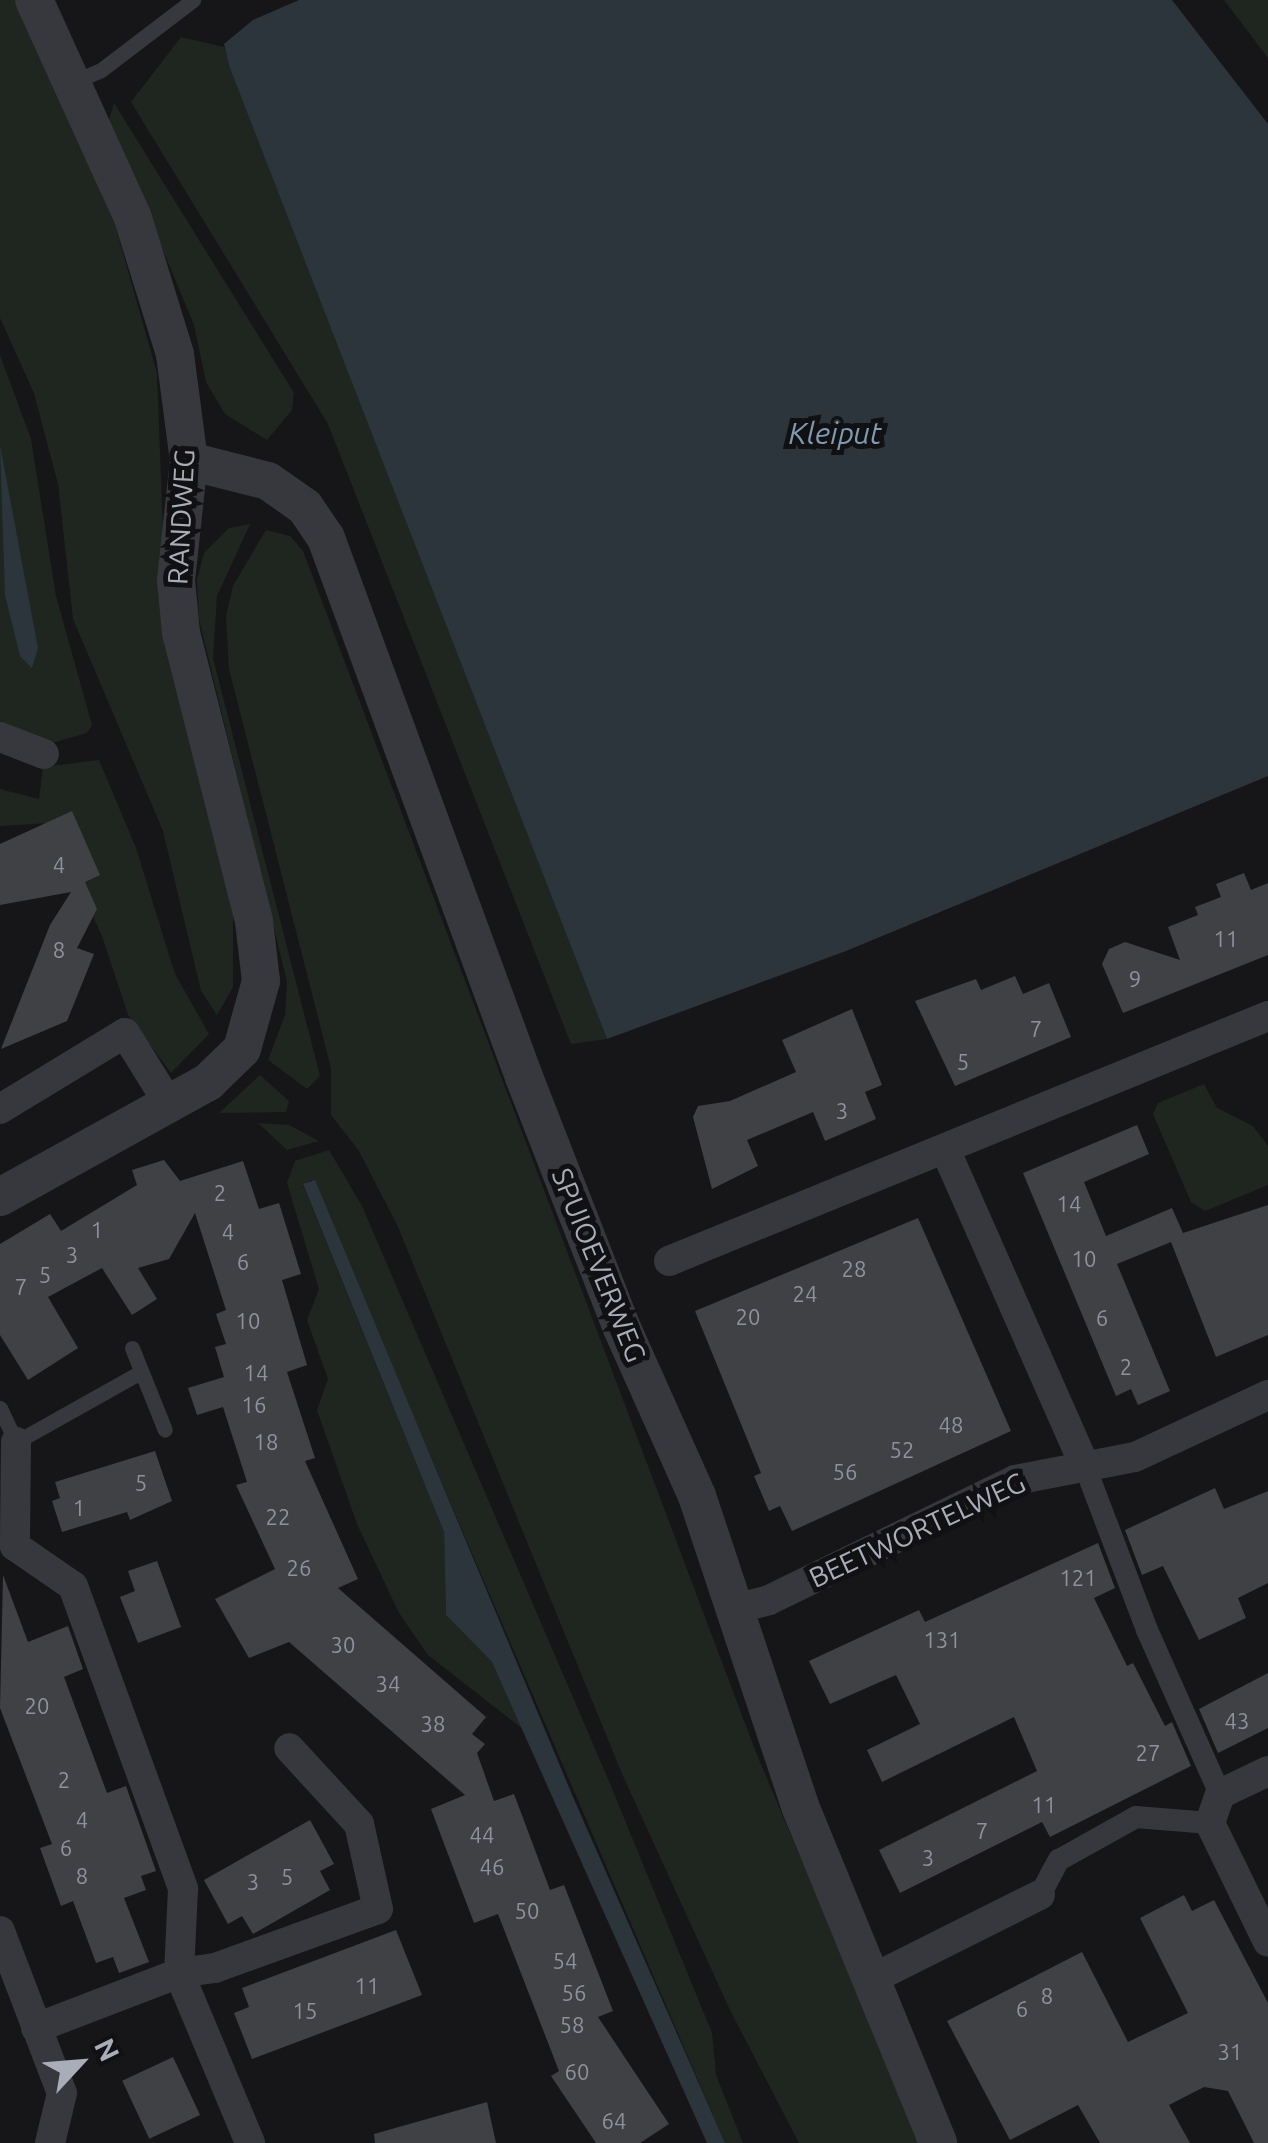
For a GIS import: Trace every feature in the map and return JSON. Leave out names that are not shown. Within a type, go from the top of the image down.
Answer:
[{"type":"street","name":"RANDWEG","points":[[34,0],[161,299],[188,460],[176,580],[181,633],[254,921],[261,981],[242,1049],[170,1106]]},
{"type":"street","name":"SPUIOEVERWEG","points":[[188,460],[268,481],[305,507],[326,538],[524,1077],[621,1326],[698,1496],[800,1806],[938,2143]]},
{"type":"street","points":[[0,737],[44,754]]},
{"type":"street","points":[[669,1261],[1268,1016]]},
{"type":"street","points":[[0,1109],[125,1033],[170,1106],[0,1197]]},
{"type":"street","points":[[944,1149],[1084,1464],[1268,1942]]},
{"type":"street","name":"BEETWORTELWEG","points":[[734,1609],[769,1600],[1016,1480],[1135,1457],[1268,1395]]},
{"type":"street","points":[[16,1442],[8,1549],[74,1586],[183,1889],[179,1973],[250,2143]]},
{"type":"street","points":[[36,2028],[179,1973],[215,1968],[378,1909],[359,1824],[288,1748]]},
{"type":"street","points":[[870,1980],[1040,1895],[1058,1860],[1136,1818],[1215,1808],[1268,1771]]},
{"type":"street","points":[[0,1931],[62,2093],[50,2143]]},
{"type":"lane","points":[[72,82],[102,70],[193,0]]},
{"type":"lane","points":[[132,1348],[164,1430]]},
{"type":"lane","points":[[0,1408],[16,1442],[139,1373]]},
{"type":"shaded area","points":[[0,0],[17,0],[115,225],[157,373],[167,639],[233,912],[233,987],[217,1015],[201,991],[163,831],[73,619],[58,484],[34,393],[0,318]]},
{"type":"shaded area","points":[[1224,0],[1268,0],[1268,58]]},
{"type":"shaded area","points":[[181,37],[224,47],[607,1039],[571,1044],[328,424],[131,102]]},
{"type":"shaded area","points":[[114,103],[294,393],[292,410],[267,440],[225,414],[206,382],[194,325],[109,120]]},
{"type":"shaded area","points":[[0,355],[31,439],[56,596],[92,725],[87,733],[52,743],[0,726]]},
{"type":"shaded area","points":[[250,524],[217,596],[213,658],[320,1076],[307,1089],[268,1060],[285,1015],[287,982],[199,619],[197,579],[204,553],[229,528]]},
{"type":"shaded area","points":[[266,530],[290,536],[303,551],[757,1755],[921,2143],[799,2143],[730,2010],[623,1776],[398,1227],[359,1151],[331,1115],[331,1068],[229,669],[226,616],[233,586]]},
{"type":"shaded area","points":[[99,760],[136,848],[175,974],[209,1034],[171,1073],[128,1015],[102,936],[50,823],[0,826],[0,789],[39,799],[43,767]]},
{"type":"shaded area","points":[[260,1075],[289,1101],[286,1112],[219,1113]]},
{"type":"shaded area","points":[[1204,1084],[1217,1108],[1253,1126],[1268,1146],[1268,1185],[1205,1211],[1191,1202],[1153,1114],[1158,1103]]},
{"type":"shaded area","points":[[258,1123],[289,1125],[319,1141],[287,1150]]},
{"type":"shaded area","points":[[329,1150],[362,1206],[611,1786],[712,2033],[716,2075],[743,2143],[725,2143],[312,1180],[303,1185],[444,1532],[446,1615],[492,1662],[524,1730],[428,1655],[399,1613],[357,1524],[317,1410],[328,1379],[307,1320],[319,1289],[287,1183],[295,1161]]},
{"type":"water","name":"Kleiput","points":[[299,0],[1172,0],[1268,124],[1268,776],[846,951],[607,1039],[230,68],[224,44],[253,20]]},
{"type":"water","points":[[0,445],[38,648],[32,668],[20,656],[5,595]]},
{"type":"water","points":[[315,1180],[573,1797],[725,2143],[707,2143],[492,1662],[446,1615],[444,1532],[303,1184]]},
{"type":"building","points":[[72,811],[100,875],[85,882],[97,909],[77,948],[94,954],[67,1021],[1,1049],[50,925],[71,892],[0,905],[0,844]]},
{"type":"building","points":[[1244,873],[1251,890],[1268,883],[1268,955],[1123,1013],[1102,964],[1109,949],[1125,942],[1180,960],[1168,927],[1198,915],[1195,907],[1221,897],[1216,884]]},
{"type":"building","points":[[1015,976],[1023,994],[1049,983],[1071,1037],[955,1086],[915,1001],[976,979],[981,990]]},
{"type":"building","points":[[852,1009],[882,1085],[865,1092],[876,1119],[825,1141],[813,1112],[747,1140],[758,1166],[712,1189],[693,1117],[698,1106],[730,1101],[796,1072],[782,1040]]},
{"type":"building","points":[[1137,1125],[1149,1154],[1084,1182],[1106,1236],[1172,1208],[1183,1233],[1268,1205],[1268,1335],[1216,1357],[1171,1242],[1117,1264],[1170,1391],[1138,1405],[1131,1389],[1116,1396],[1023,1173]]},
{"type":"building","points":[[164,1160],[180,1181],[243,1161],[259,1209],[279,1203],[301,1274],[282,1280],[307,1365],[287,1372],[315,1458],[305,1461],[358,1579],[338,1588],[486,1717],[472,1734],[485,1744],[477,1753],[494,1801],[514,1794],[550,1890],[564,1885],[613,2011],[598,2017],[669,2124],[640,2143],[596,2143],[551,2076],[559,2071],[498,1914],[474,1923],[431,1809],[465,1795],[289,1642],[249,1658],[215,1599],[275,1569],[236,1485],[247,1482],[223,1407],[197,1415],[188,1388],[224,1377],[215,1347],[226,1344],[216,1314],[226,1310],[195,1213],[169,1259],[138,1268],[157,1299],[132,1315],[102,1268],[48,1297],[78,1348],[28,1380],[0,1335],[0,1244],[50,1214],[61,1231],[137,1185],[132,1170]]},
{"type":"building","points":[[918,1218],[1011,1431],[792,1531],[780,1506],[769,1511],[754,1476],[761,1473],[695,1311]]},
{"type":"building","points":[[155,1451],[172,1501],[130,1520],[127,1512],[62,1532],[52,1501],[60,1498],[55,1482]]},
{"type":"building","points":[[1215,1488],[1224,1509],[1268,1491],[1268,1583],[1238,1598],[1246,1618],[1199,1640],[1163,1566],[1142,1575],[1125,1530]]},
{"type":"building","points":[[1098,1543],[1115,1588],[1094,1598],[1127,1666],[1133,1663],[1165,1726],[1172,1722],[1191,1766],[1050,1837],[1042,1822],[900,1893],[879,1850],[1037,1771],[1014,1717],[882,1782],[867,1750],[920,1724],[896,1675],[830,1704],[809,1661],[919,1610],[925,1622]]},
{"type":"building","points":[[157,1561],[181,1627],[138,1643],[120,1597],[135,1591],[128,1571]]},
{"type":"building","points":[[3,1575],[28,1642],[68,1626],[83,1669],[64,1677],[107,1793],[126,1786],[156,1871],[141,1876],[146,1890],[124,1898],[149,1962],[119,1973],[113,1957],[96,1963],[73,1901],[61,1906],[40,1848],[52,1844],[0,1708]]},
{"type":"building","points":[[1268,1673],[1268,1728],[1218,1753],[1199,1709]]},
{"type":"building","points":[[310,1820],[334,1864],[320,1871],[330,1890],[253,1934],[242,1916],[228,1924],[204,1880]]},
{"type":"building","points":[[1184,1895],[1192,1911],[1214,1900],[1268,2003],[1268,2143],[1254,2143],[1228,2091],[1204,2087],[1169,2105],[1190,2143],[1100,2143],[1078,2105],[1010,2140],[947,2021],[1082,1952],[1128,2042],[1188,2013],[1140,1918]]},
{"type":"building","points":[[396,1930],[422,1995],[252,2059],[234,2013],[249,2007],[242,1988]]},
{"type":"building","points":[[173,2057],[200,2115],[149,2139],[122,2081]]},
{"type":"building","points":[[487,2102],[496,2143],[375,2143],[374,2134]]}]
